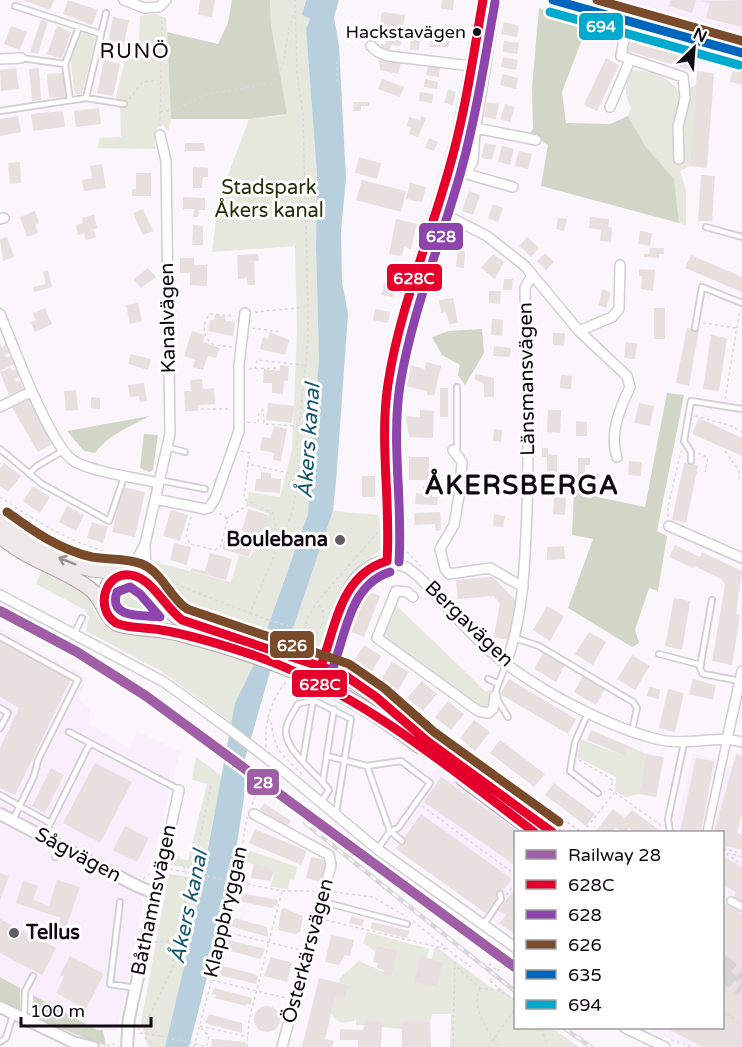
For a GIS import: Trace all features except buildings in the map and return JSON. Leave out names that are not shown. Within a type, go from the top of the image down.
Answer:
[{"type":"main road","points":[[0,522],[43,551],[65,561],[88,569],[126,574],[149,584],[167,610],[174,616],[256,650]]},
{"type":"main road","points":[[0,536],[40,563],[88,587],[111,620],[125,626],[176,633],[287,656],[317,680],[370,710],[533,831]]},
{"type":"main road","points":[[102,604],[108,584],[126,574]]},
{"type":"main road","points":[[136,626],[145,622],[154,607],[149,584]]},
{"type":"main road","points":[[287,656],[290,662],[313,670],[323,661],[361,686],[427,741],[551,831]]},
{"type":"street","points":[[124,0],[144,8],[159,8],[165,1]]},
{"type":"street","points":[[323,661],[352,584],[365,568],[387,561],[384,422],[388,385],[395,348],[449,169],[472,66],[483,0]]},
{"type":"street","points":[[557,1],[742,53]]},
{"type":"street","points":[[466,174],[473,161],[495,6]]},
{"type":"street","points":[[627,21],[621,56],[682,76],[685,98],[678,127],[679,159]]},
{"type":"street","points":[[371,46],[388,56],[472,66]]},
{"type":"street","points":[[0,59],[21,58]]},
{"type":"street","points":[[610,107],[630,60]]},
{"type":"street","points":[[476,128],[536,140]]},
{"type":"street","name":"Kanalvägen","points":[[149,584],[141,560],[170,434],[166,161],[160,135]]},
{"type":"street","points":[[449,169],[513,187]]},
{"type":"street","points":[[436,210],[487,236],[532,275],[579,331],[627,376],[630,387],[620,408],[615,432],[613,447],[616,457]]},
{"type":"street","points":[[579,331],[612,317],[619,309],[620,265]]},
{"type":"street","name":"Länsmansvägen","points":[[506,663],[515,638],[523,587],[529,477],[525,288],[532,275]]},
{"type":"street","points":[[0,314],[32,391],[63,451],[75,462],[159,481]]},
{"type":"street","points":[[155,499],[209,508],[239,431],[241,349],[245,315]]},
{"type":"street","points":[[0,407],[32,391]]},
{"type":"street","points":[[455,453],[462,462],[460,490],[454,525],[440,549],[445,569],[449,574],[490,568],[523,587]]},
{"type":"street","points":[[669,526],[742,558]]},
{"type":"street","name":"Kanalvägen","points":[[126,574],[141,560]]},
{"type":"street","name":"Bergavägen","points":[[387,561],[408,568],[419,577],[476,636],[506,663],[589,713],[631,731],[663,741],[684,743],[727,739],[742,742]]},
{"type":"street","points":[[413,597],[407,592],[396,591],[377,638],[478,711],[488,713],[493,709],[495,696]]},
{"type":"street","points":[[0,595],[164,682],[282,770],[320,804],[377,849],[483,924],[513,951]]},
{"type":"street","points":[[707,831],[742,671]]},
{"type":"street","name":"Båthamnsvägen","points":[[127,1047],[136,988],[179,790]]},
{"type":"street","name":"Österkärsvägen","points":[[251,813],[329,855],[331,865],[282,1047]]},
{"type":"street","name":"Sågvägen","points":[[1,816],[13,820],[156,894]]},
{"type":"street","points":[[731,900],[742,907]]},
{"type":"street","points":[[0,1007],[24,1021],[73,1042],[93,1047]]},
{"type":"street","points":[[622,1029],[665,1047]]},
{"type":"lane","points":[[15,6],[101,34]]},
{"type":"lane","points":[[86,98],[106,14]]},
{"type":"lane","points":[[70,100],[65,64],[79,27]]},
{"type":"lane","points":[[21,58],[65,64]]},
{"type":"lane","points":[[0,111],[86,98],[124,104]]},
{"type":"lane","points":[[706,227],[742,237]]},
{"type":"lane","points":[[696,325],[702,287],[742,303]]},
{"type":"lane","points":[[455,453],[457,387]]},
{"type":"lane","points":[[691,461],[691,452],[684,441],[691,400],[742,410]]},
{"type":"lane","points":[[167,447],[184,452]]},
{"type":"lane","points":[[0,449],[42,484],[109,521],[125,475]]},
{"type":"lane","points":[[29,474],[37,466],[63,451]]},
{"type":"lane","points":[[159,481],[205,489]]},
{"type":"lane","points":[[712,600],[701,665],[703,674],[740,681]]},
{"type":"lane","points":[[74,634],[82,618]]},
{"type":"lane","points":[[0,637],[78,680],[38,760],[13,820]]},
{"type":"lane","points":[[515,638],[539,646],[633,702],[637,714],[631,731]]},
{"type":"lane","points":[[659,654],[701,665]]},
{"type":"lane","points":[[506,663],[497,683],[495,696],[508,717]]},
{"type":"lane","points":[[488,679],[497,683]]},
{"type":"lane","points":[[303,760],[313,700]]},
{"type":"lane","points":[[320,804],[329,790],[323,780],[290,748],[286,728],[298,704],[313,700],[334,708],[351,719],[335,816]]},
{"type":"lane","points":[[0,708],[8,712],[0,728]]},
{"type":"lane","points":[[323,780],[334,708]]},
{"type":"lane","points":[[589,713],[574,742],[570,771],[598,793]]},
{"type":"lane","points":[[69,732],[179,790]]},
{"type":"lane","points":[[44,836],[90,743]]},
{"type":"lane","points":[[670,831],[668,819],[684,743]]},
{"type":"lane","points":[[327,756],[367,766],[401,761],[430,783],[398,828],[390,831],[377,849]]},
{"type":"lane","points":[[367,766],[390,831],[402,840]]},
{"type":"lane","points":[[0,795],[50,823]]},
{"type":"lane","points":[[55,857],[62,845]]},
{"type":"lane","points":[[483,924],[501,899],[500,894]]},
{"type":"lane","points":[[320,901],[407,924]]},
{"type":"lane","points":[[120,902],[110,984],[136,988]]},
{"type":"lane","points":[[24,1021],[26,991],[33,976]]},
{"type":"lane","points":[[0,1042],[6,1038],[13,1015]]},
{"type":"path","points":[[250,613],[293,510],[298,475],[299,426],[308,307],[303,116],[295,0]]},
{"type":"path","points":[[160,135],[160,24],[165,1]]},
{"type":"path","points":[[160,112],[176,109],[204,95],[272,83],[283,66],[289,27],[295,14]]},
{"type":"path","points":[[337,59],[337,82]]},
{"type":"path","points":[[124,104],[143,82],[160,80]]},
{"type":"path","points":[[724,406],[742,303]]},
{"type":"path","points":[[241,349],[212,344],[206,337],[206,318],[210,315],[245,315],[308,307]]},
{"type":"path","points":[[696,325],[736,328]]},
{"type":"path","points":[[245,328],[282,332]]},
{"type":"path","points":[[278,368],[255,369],[256,360],[305,365]]},
{"type":"path","points":[[201,409],[239,410]]},
{"type":"path","points":[[258,423],[259,413],[263,410],[264,424]]},
{"type":"path","points":[[688,414],[729,425],[742,432]]},
{"type":"path","points":[[239,424],[299,426]]},
{"type":"path","points":[[669,526],[668,507],[684,441]]},
{"type":"path","points":[[233,449],[250,453],[244,499],[273,513],[277,532],[283,536]]},
{"type":"path","points":[[725,451],[739,470],[739,480]]},
{"type":"path","points":[[691,452],[703,454],[708,458],[705,472]]},
{"type":"path","points":[[248,464],[298,475]]},
{"type":"path","points":[[0,497],[55,533],[98,552],[141,560],[157,573],[180,586],[269,620],[316,634]]},
{"type":"path","points":[[193,507],[186,535],[190,544],[215,550],[221,546],[226,519],[252,502]]},
{"type":"path","points":[[209,508],[225,516],[226,519]]},
{"type":"path","points":[[287,656],[317,602],[379,531],[397,533],[406,551],[422,567]]},
{"type":"path","points":[[445,591],[493,640]]},
{"type":"path","points":[[317,602],[323,611],[324,622],[316,634],[314,648],[323,661]]},
{"type":"path","points":[[266,751],[265,722],[278,690],[288,679]]},
{"type":"path","points":[[381,686],[581,831]]},
{"type":"path","points":[[572,759],[583,761],[609,776],[613,780],[610,789]]},
{"type":"path","name":"Klappbryggan","points":[[194,1047],[235,891],[264,760]]},
{"type":"path","points":[[186,871],[196,857],[212,785]]},
{"type":"path","points":[[598,793],[610,789],[669,831]]},
{"type":"path","points":[[583,831],[615,792]]},
{"type":"path","points":[[419,804],[514,874]]},
{"type":"path","points":[[724,849],[742,853]]},
{"type":"path","points":[[724,850],[742,864]]},
{"type":"path","points":[[726,853],[742,857]]},
{"type":"path","points":[[156,1047],[148,1042],[146,1034],[148,1019],[173,967],[174,941],[183,923],[185,911],[186,871],[178,856]]},
{"type":"path","points":[[161,868],[241,883]]},
{"type":"path","points":[[235,891],[250,885],[238,872]]},
{"type":"path","points":[[247,1047],[249,1020],[282,891]]},
{"type":"path","points":[[316,917],[448,949]]},
{"type":"path","points":[[225,931],[307,952]]},
{"type":"path","points":[[513,951],[490,981],[514,1000]]},
{"type":"path","points":[[454,955],[471,967]]},
{"type":"path","points":[[493,961],[489,967],[498,971]]},
{"type":"path","points":[[453,1047],[456,967],[480,988],[501,991]]},
{"type":"path","points":[[211,980],[295,1000]]},
{"type":"path","points":[[480,988],[477,993],[477,1005],[493,1040],[501,1047]]},
{"type":"path","points":[[488,1047],[514,1011]]},
{"type":"path","points":[[724,1011],[742,1025]]},
{"type":"path","points":[[200,1026],[248,1037]]},
{"type":"path","points":[[160,1036],[206,1047],[209,1036],[200,1026]]},
{"type":"path","points":[[542,1029],[548,1047]]},
{"type":"shaded area","points":[[592,0],[742,0],[742,42]]},
{"type":"shaded area","points":[[0,629],[87,678],[78,699],[91,709],[89,724],[129,748],[137,731],[180,752],[151,862],[140,891],[143,904],[117,1031],[97,1030],[0,977]]},
{"type":"shaded area","points":[[693,753],[742,770],[725,838],[742,862],[742,881],[727,904],[742,914],[742,1047],[692,1047],[646,1029],[724,1029],[724,831],[674,831]]},
{"type":"shaded area","points":[[438,767],[527,831],[514,831],[514,935],[382,839]]},
{"type":"green space","points":[[232,0],[270,0],[271,25],[287,114],[249,119],[171,119],[167,32],[218,44],[228,23]]},
{"type":"green space","name":"Stadspark Åkers kanal","points":[[270,0],[305,0],[303,15],[310,19],[306,29],[317,175],[316,249],[319,359],[312,487],[308,514],[263,639],[172,604],[161,585],[152,577],[151,561],[231,582],[239,555],[250,558],[269,514],[246,505],[249,492],[280,497],[292,450],[297,330],[295,246],[212,252],[218,202],[249,119],[286,115],[271,25]]},
{"type":"green space","points":[[539,8],[589,21],[562,92],[566,123],[610,124],[628,116],[646,147],[674,179],[679,223],[541,186],[548,145],[530,133],[533,129],[532,88]]},
{"type":"green space","points":[[156,14],[166,18],[171,119],[168,131],[163,125],[156,129],[155,149],[97,148],[100,138],[121,137],[120,105],[116,97],[129,45],[139,42],[140,16]]},
{"type":"green space","points":[[81,30],[96,38],[82,94],[75,94],[70,58]]},
{"type":"green space","points":[[632,70],[658,75],[669,81],[679,91],[696,85],[690,166],[680,171],[686,190],[686,225],[679,223],[674,179],[646,147],[628,116],[631,108],[626,89],[627,79]]},
{"type":"green space","points":[[482,329],[484,353],[465,385],[458,375],[460,365],[442,355],[432,337],[448,331]]},
{"type":"green space","points":[[667,393],[684,395],[657,531],[667,536],[658,591],[649,588],[635,630],[639,643],[632,647],[568,608],[593,539],[572,535],[574,492],[645,507]]},
{"type":"green space","points":[[150,416],[113,436],[95,453],[84,451],[67,431]]},
{"type":"green space","points":[[144,434],[158,435],[153,470],[149,472],[140,468]]},
{"type":"green space","points":[[333,511],[378,515],[384,547],[360,564],[350,575],[334,605],[320,649],[308,652],[288,643]]},
{"type":"green space","points":[[41,571],[84,591],[100,621],[125,634],[151,633],[255,663],[235,703],[233,724],[161,671],[86,631],[89,617],[85,610],[36,584]]},
{"type":"green space","points":[[131,582],[144,587],[149,600],[144,613],[131,618],[118,613],[113,600],[118,587]]},
{"type":"green space","points":[[393,602],[486,692],[491,689],[493,701],[489,708],[484,710],[381,638]]},
{"type":"green space","points":[[580,739],[625,756],[629,746],[646,754],[639,794],[626,797],[615,791],[616,777],[577,757]]},
{"type":"green space","points":[[196,757],[222,776],[203,870],[170,865],[171,858],[188,860],[207,784],[192,780]]},
{"type":"green space","points":[[245,849],[297,867],[294,880],[290,879],[288,889],[271,887],[274,869],[242,862]]},
{"type":"green space","points":[[169,874],[201,879],[193,931],[165,1047],[148,1047],[141,1022]]},
{"type":"green space","points":[[367,932],[429,949],[427,958],[420,957],[414,981],[436,987],[443,962],[432,959],[435,946],[496,991],[499,987],[514,999],[514,1029],[553,1029],[579,1047],[450,1047],[451,1014],[432,1014],[430,1022],[403,1022],[402,1029],[356,1025],[356,1020],[339,1021],[331,1014],[335,997],[345,999],[349,985],[339,982],[340,978],[359,961],[392,976],[398,951],[378,945],[375,951],[363,943]]},
{"type":"green space","points":[[0,977],[20,988],[20,1011],[0,1000]]},
{"type":"green space","points":[[33,995],[97,1030],[103,1030],[106,1046],[34,1018]]},
{"type":"water","points":[[306,0],[339,0],[334,17],[339,46],[346,178],[341,231],[342,282],[348,314],[333,511],[288,643],[282,643],[270,672],[245,759],[244,798],[232,876],[227,875],[225,886],[230,888],[189,1047],[165,1047],[193,929],[235,703],[255,662],[308,514],[319,359],[316,249],[317,175],[306,29],[310,19],[302,15]]},
{"type":"tunnel","points":[[724,963],[742,977]]},
{"type":"tunnel","points":[[724,976],[742,989]]},
{"type":"railway","points":[[305,823],[514,990]]},
{"type":"railway","points":[[565,1029],[591,1047]]},
{"type":"rail line","name":"28","points":[[0,611],[77,652],[146,696],[514,967]]},
{"type":"transit line","name":"628C","points":[[387,561],[385,428],[388,384],[399,329],[455,148],[483,0]]},
{"type":"transit line","name":"635","points":[[553,0],[742,53]]},
{"type":"transit line","name":"626","points":[[597,0],[742,41]]},
{"type":"transit line","name":"628","points":[[399,562],[397,429],[400,385],[419,304],[466,150],[495,2]]},
{"type":"transit line","name":"694","points":[[550,12],[739,65]]},
{"type":"transit line","name":"626","points":[[7,512],[37,533],[69,550],[92,557],[142,564],[155,573],[187,609],[349,664],[384,688],[434,732],[559,822]]},
{"type":"transit line","name":"628C","points":[[321,666],[336,619],[349,590],[371,568],[387,561]]},
{"type":"transit line","name":"628","points":[[332,670],[357,599],[376,579],[390,572]]},
{"type":"transit line","name":"628C","points":[[533,831],[401,732],[330,689],[292,670],[196,637],[116,623],[105,608],[104,599],[110,583],[117,577],[135,576],[154,589],[182,620],[343,674],[376,697],[427,741],[551,831]]},
{"type":"transit line","name":"628","points":[[130,587],[140,594],[160,617],[128,614],[117,607],[117,592],[130,587]]},
{"type":"place","name":"Hackstavägen","points":[[477,32]]},
{"type":"place","name":"Boulebana","points":[[340,540]]},
{"type":"place","name":"Tellus","points":[[14,933]]},
{"type":"district","name":"RUNÖ","points":[[135,51]]},
{"type":"district","name":"ÅKERSBERGA","points":[[522,485]]},
{"type":"water label","name":"Åkers kanal","points":[[309,441]]},
{"type":"water label","name":"Åkers kanal","points":[[189,907]]}]
